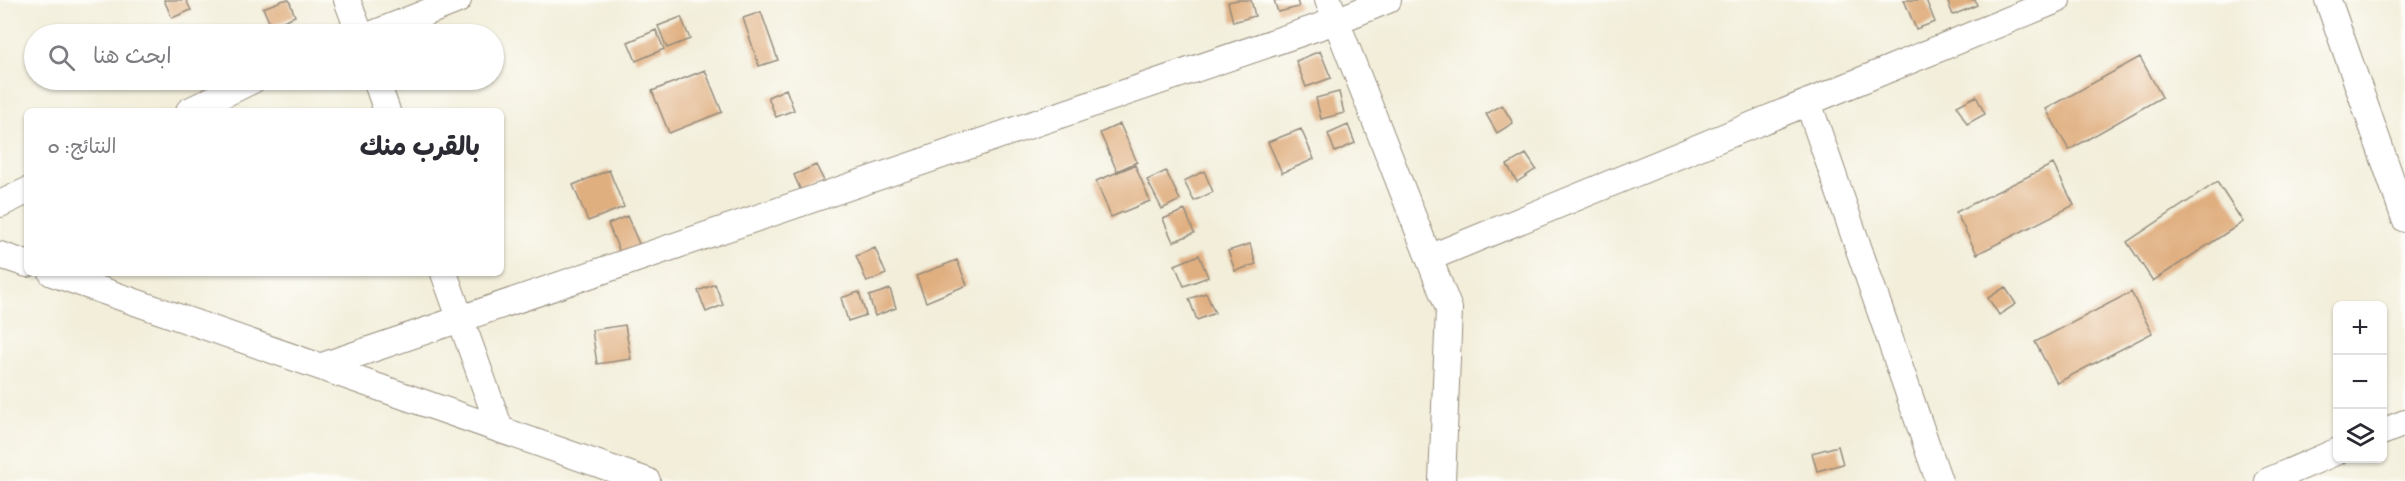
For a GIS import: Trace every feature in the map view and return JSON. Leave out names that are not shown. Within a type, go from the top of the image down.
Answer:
[{"type":"street","points":[[347,0],[356,24]]},
{"type":"street","points":[[398,24],[458,0]]},
{"type":"street","points":[[322,366],[460,320],[1332,11],[1388,0]]},
{"type":"street","points":[[1429,258],[2057,0]]},
{"type":"street","points":[[2328,0],[2405,219]]},
{"type":"street","points":[[1332,11],[1449,309],[1442,481]]},
{"type":"street","points":[[195,108],[232,90]]},
{"type":"street","points":[[380,90],[386,108]]},
{"type":"street","points":[[1808,102],[1939,481]]},
{"type":"street","points":[[0,204],[24,192]]},
{"type":"street","points":[[0,255],[24,263]]},
{"type":"street","points":[[61,276],[647,481]]},
{"type":"street","points":[[445,276],[500,429]]},
{"type":"street","points":[[2387,430],[2405,423]]},
{"type":"street","points":[[2268,481],[2333,453]]},
{"type":"building","points":[[164,0],[186,0],[191,10],[172,18]]},
{"type":"building","points":[[289,0],[295,16],[270,24],[263,8]]},
{"type":"building","points":[[1251,0],[1255,16],[1233,22],[1228,2]]},
{"type":"building","points":[[1274,0],[1297,0],[1299,7],[1278,12]]},
{"type":"building","points":[[1904,0],[1926,0],[1935,22],[1916,29]]},
{"type":"building","points":[[1947,0],[1975,0],[1977,5],[1953,15]]},
{"type":"building","points":[[761,12],[778,60],[759,66],[743,18]]},
{"type":"building","points":[[681,17],[690,39],[667,48],[658,26]]},
{"type":"building","points":[[656,30],[664,49],[636,61],[628,42]]},
{"type":"building","points":[[1320,51],[1331,78],[1306,87],[1296,61]]},
{"type":"building","points":[[2140,57],[2162,97],[2069,150],[2046,109]]},
{"type":"building","points":[[705,70],[722,112],[669,133],[652,91]]},
{"type":"building","points":[[786,89],[794,110],[776,117],[768,97]]},
{"type":"building","points":[[1339,92],[1344,113],[1321,119],[1316,98]]},
{"type":"building","points":[[1976,96],[1985,114],[1967,124],[1957,106]]},
{"type":"building","points":[[1502,105],[1513,123],[1497,133],[1486,114]]},
{"type":"building","points":[[1120,124],[1137,162],[1117,171],[1100,133]]},
{"type":"building","points":[[1348,125],[1355,143],[1335,152],[1328,134]]},
{"type":"building","points":[[1301,129],[1314,159],[1282,173],[1268,142]]},
{"type":"building","points":[[1526,154],[1536,169],[1517,182],[1507,165]]},
{"type":"building","points":[[2053,164],[2074,205],[1977,254],[1956,212]]},
{"type":"building","points":[[816,165],[824,181],[801,191],[794,175]]},
{"type":"building","points":[[1135,165],[1150,201],[1111,217],[1096,181]]},
{"type":"building","points":[[609,170],[624,207],[588,221],[573,185]]},
{"type":"building","points":[[1166,171],[1180,200],[1162,209],[1147,180]]},
{"type":"building","points":[[1204,171],[1213,192],[1194,201],[1184,181]]},
{"type":"building","points":[[2217,182],[2243,222],[2153,281],[2127,242]]},
{"type":"building","points":[[1185,210],[1194,233],[1173,242],[1163,219]]},
{"type":"building","points":[[627,216],[643,253],[624,262],[608,224]]},
{"type":"building","points":[[1250,244],[1256,264],[1235,271],[1228,251]]},
{"type":"building","points":[[875,248],[886,274],[867,282],[856,256]]},
{"type":"building","points":[[1199,255],[1208,277],[1184,286],[1175,265]]},
{"type":"building","points":[[957,260],[967,285],[926,302],[916,276]]},
{"type":"building","points":[[715,284],[723,305],[706,312],[698,291]]},
{"type":"building","points":[[2005,287],[2016,304],[1999,315],[1988,298]]},
{"type":"building","points":[[890,289],[896,308],[875,316],[869,296]]},
{"type":"building","points":[[859,292],[866,315],[848,321],[841,298]]},
{"type":"building","points":[[2131,292],[2152,333],[2057,383],[2035,342]]},
{"type":"building","points":[[1206,293],[1215,313],[1197,320],[1189,299]]},
{"type":"building","points":[[625,325],[631,359],[597,364],[592,330]]},
{"type":"building","points":[[1838,446],[1843,464],[1817,471],[1812,453]]}]
